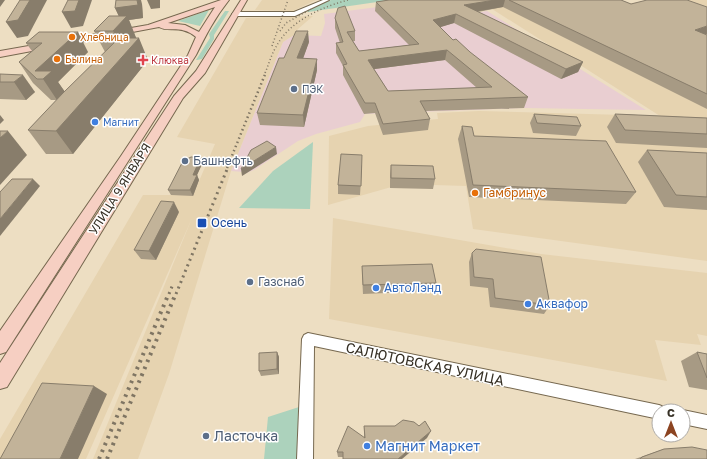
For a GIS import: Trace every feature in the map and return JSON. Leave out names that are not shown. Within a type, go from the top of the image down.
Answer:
[{"type":"main road","name":"УЛИЦА 9 ЯНВАРЯ","points":[[0,380],[179,96],[200,73],[244,0]]},
{"type":"main road","name":"УЛИЦА 9 ЯНВАРЯ","points":[[0,346],[186,64],[204,30],[218,8],[225,1]]},
{"type":"main road","points":[[0,54],[150,27],[225,1]]},
{"type":"main road","points":[[203,8],[218,8],[237,11]]},
{"type":"main road","points":[[150,27],[181,27],[195,32],[200,36],[200,40]]},
{"type":"main road","points":[[186,64],[205,64]]},
{"type":"street","points":[[237,11],[295,14],[327,0]]},
{"type":"street","name":"САЛЮТОВСКАЯ УЛИЦА","points":[[305,459],[308,339],[651,410]]},
{"type":"street","points":[[691,419],[707,422]]},
{"type":"shaded area","points":[[262,0],[316,0],[293,11],[255,10]]},
{"type":"shaded area","points":[[478,0],[605,0],[618,4],[671,0],[707,0],[707,261],[473,229],[466,186],[402,184],[328,205],[329,136],[368,126],[438,119],[437,113],[479,111],[660,116]]},
{"type":"shaded area","points":[[393,5],[436,20],[487,11],[646,110],[524,108],[365,114],[360,122],[316,134],[298,141],[254,170],[244,174],[244,172],[231,171],[283,42],[294,35],[321,36],[325,23],[324,14]],"holes":[[[447,59],[378,68],[372,60]]]},
{"type":"shaded area","points":[[313,16],[298,29],[294,35],[283,42],[231,171],[169,374],[138,459],[93,459],[192,218],[86,459],[0,459],[0,439],[143,195],[193,195],[215,144],[177,137],[246,18]]},
{"type":"shaded area","points":[[333,218],[541,254],[707,273],[707,336],[697,334],[701,345],[655,340],[667,381],[329,319]]},
{"type":"green space","points":[[331,0],[391,0],[308,12],[306,10]]},
{"type":"green space","points":[[209,10],[200,26],[178,21]]},
{"type":"green space","points":[[225,11],[229,11],[214,35],[214,39],[202,59],[196,60],[210,38],[209,34]]},
{"type":"green space","points":[[313,142],[310,209],[239,208],[273,171]]},
{"type":"green space","points":[[299,407],[297,459],[264,459],[268,417]]},
{"type":"building","points":[[20,0],[30,0],[18,20],[6,22]]},
{"type":"building","points":[[68,0],[79,0],[75,11],[62,12]]},
{"type":"building","points":[[116,0],[137,0],[138,5],[115,8]]},
{"type":"building","points":[[389,0],[495,0],[464,5],[583,62],[566,69],[456,14],[433,20],[453,40],[456,39],[470,52],[528,97],[420,101],[430,119],[383,124],[375,103],[365,103],[343,65],[347,64],[336,43],[343,42],[335,18],[338,8],[345,6],[355,31],[347,32],[359,51],[419,44],[376,2]],"holes":[[[447,50],[492,87],[388,91],[368,60]]]},
{"type":"building","points":[[509,0],[621,0],[631,4],[647,0],[687,0],[707,7],[707,26],[695,30],[707,35],[707,94]]},
{"type":"building","points":[[109,16],[127,16],[113,31],[94,31]]},
{"type":"building","points":[[296,31],[308,31],[297,58],[317,59],[303,115],[257,113],[279,58],[284,58]]},
{"type":"building","points":[[39,32],[78,32],[35,71],[52,71],[43,79],[37,79],[19,62],[42,43],[26,43]]},
{"type":"building","points":[[119,38],[139,38],[56,131],[28,130],[63,93]]},
{"type":"building","points":[[0,74],[23,75],[14,82],[0,82]]},
{"type":"building","points":[[534,114],[577,117],[581,126],[537,123]]},
{"type":"building","points":[[615,114],[707,118],[707,134],[625,130]]},
{"type":"building","points":[[462,126],[472,127],[474,136],[606,141],[636,192],[473,185]]},
{"type":"building","points":[[0,131],[8,131],[0,138]]},
{"type":"building","points":[[267,141],[276,147],[241,169],[251,150]]},
{"type":"building","points":[[647,150],[707,153],[707,197],[676,195]]},
{"type":"building","points":[[341,154],[362,155],[361,186],[338,185]]},
{"type":"building","points":[[191,157],[201,157],[193,175],[197,175],[190,190],[168,190],[183,161]]},
{"type":"building","points":[[391,165],[433,166],[435,179],[391,178]]},
{"type":"building","points":[[12,179],[33,179],[0,219],[0,192]]},
{"type":"building","points":[[161,201],[174,202],[149,251],[134,250]]},
{"type":"building","points":[[476,249],[541,257],[550,305],[495,298],[493,279],[474,277],[472,253]]},
{"type":"building","points":[[432,264],[436,283],[363,285],[362,266]]},
{"type":"building","points":[[277,352],[277,369],[259,371],[259,353]]},
{"type":"building","points":[[697,352],[707,354],[707,378]]},
{"type":"building","points":[[42,383],[94,386],[60,459],[0,459]]},
{"type":"building","points":[[403,420],[414,422],[419,426],[425,421],[431,431],[398,459],[343,459],[343,452],[337,452],[348,426],[365,438],[364,426],[395,426]]},
{"type":"building","points":[[692,447],[707,450],[707,459],[640,459],[664,449]]},
{"type":"railway","points":[[272,46],[288,0]]},
{"type":"railway","points":[[265,73],[274,50],[289,30],[307,16],[348,0]]},
{"type":"railway","points":[[280,31],[286,23],[311,9]]},
{"type":"railway","points":[[227,168],[266,72]]},
{"type":"railway","points":[[176,294],[228,167]]},
{"type":"railway","points":[[169,294],[173,284]]},
{"type":"railway","points":[[99,459],[169,293]]},
{"type":"railway","points":[[107,459],[176,293]]},
{"type":"place","name":"Хлебница","points":[[72,37]]},
{"type":"place","name":"Былина","points":[[57,59]]},
{"type":"place","name":"Клюква","points":[[143,60]]},
{"type":"place","name":"ПЭК","points":[[294,89]]},
{"type":"place","name":"Магнит","points":[[95,122]]},
{"type":"place","name":"Башнефть","points":[[185,161]]},
{"type":"place","name":"Гамбринус","points":[[475,193]]},
{"type":"place","name":"Осень","points":[[202,223]]},
{"type":"place","name":"Газснаб","points":[[250,282]]},
{"type":"place","name":"АвтоЛэнд","points":[[376,288]]},
{"type":"place","name":"Аквафор","points":[[528,304]]},
{"type":"place","name":"Ласточка","points":[[206,436]]},
{"type":"place","name":"Магнит Маркет","points":[[367,446]]}]
